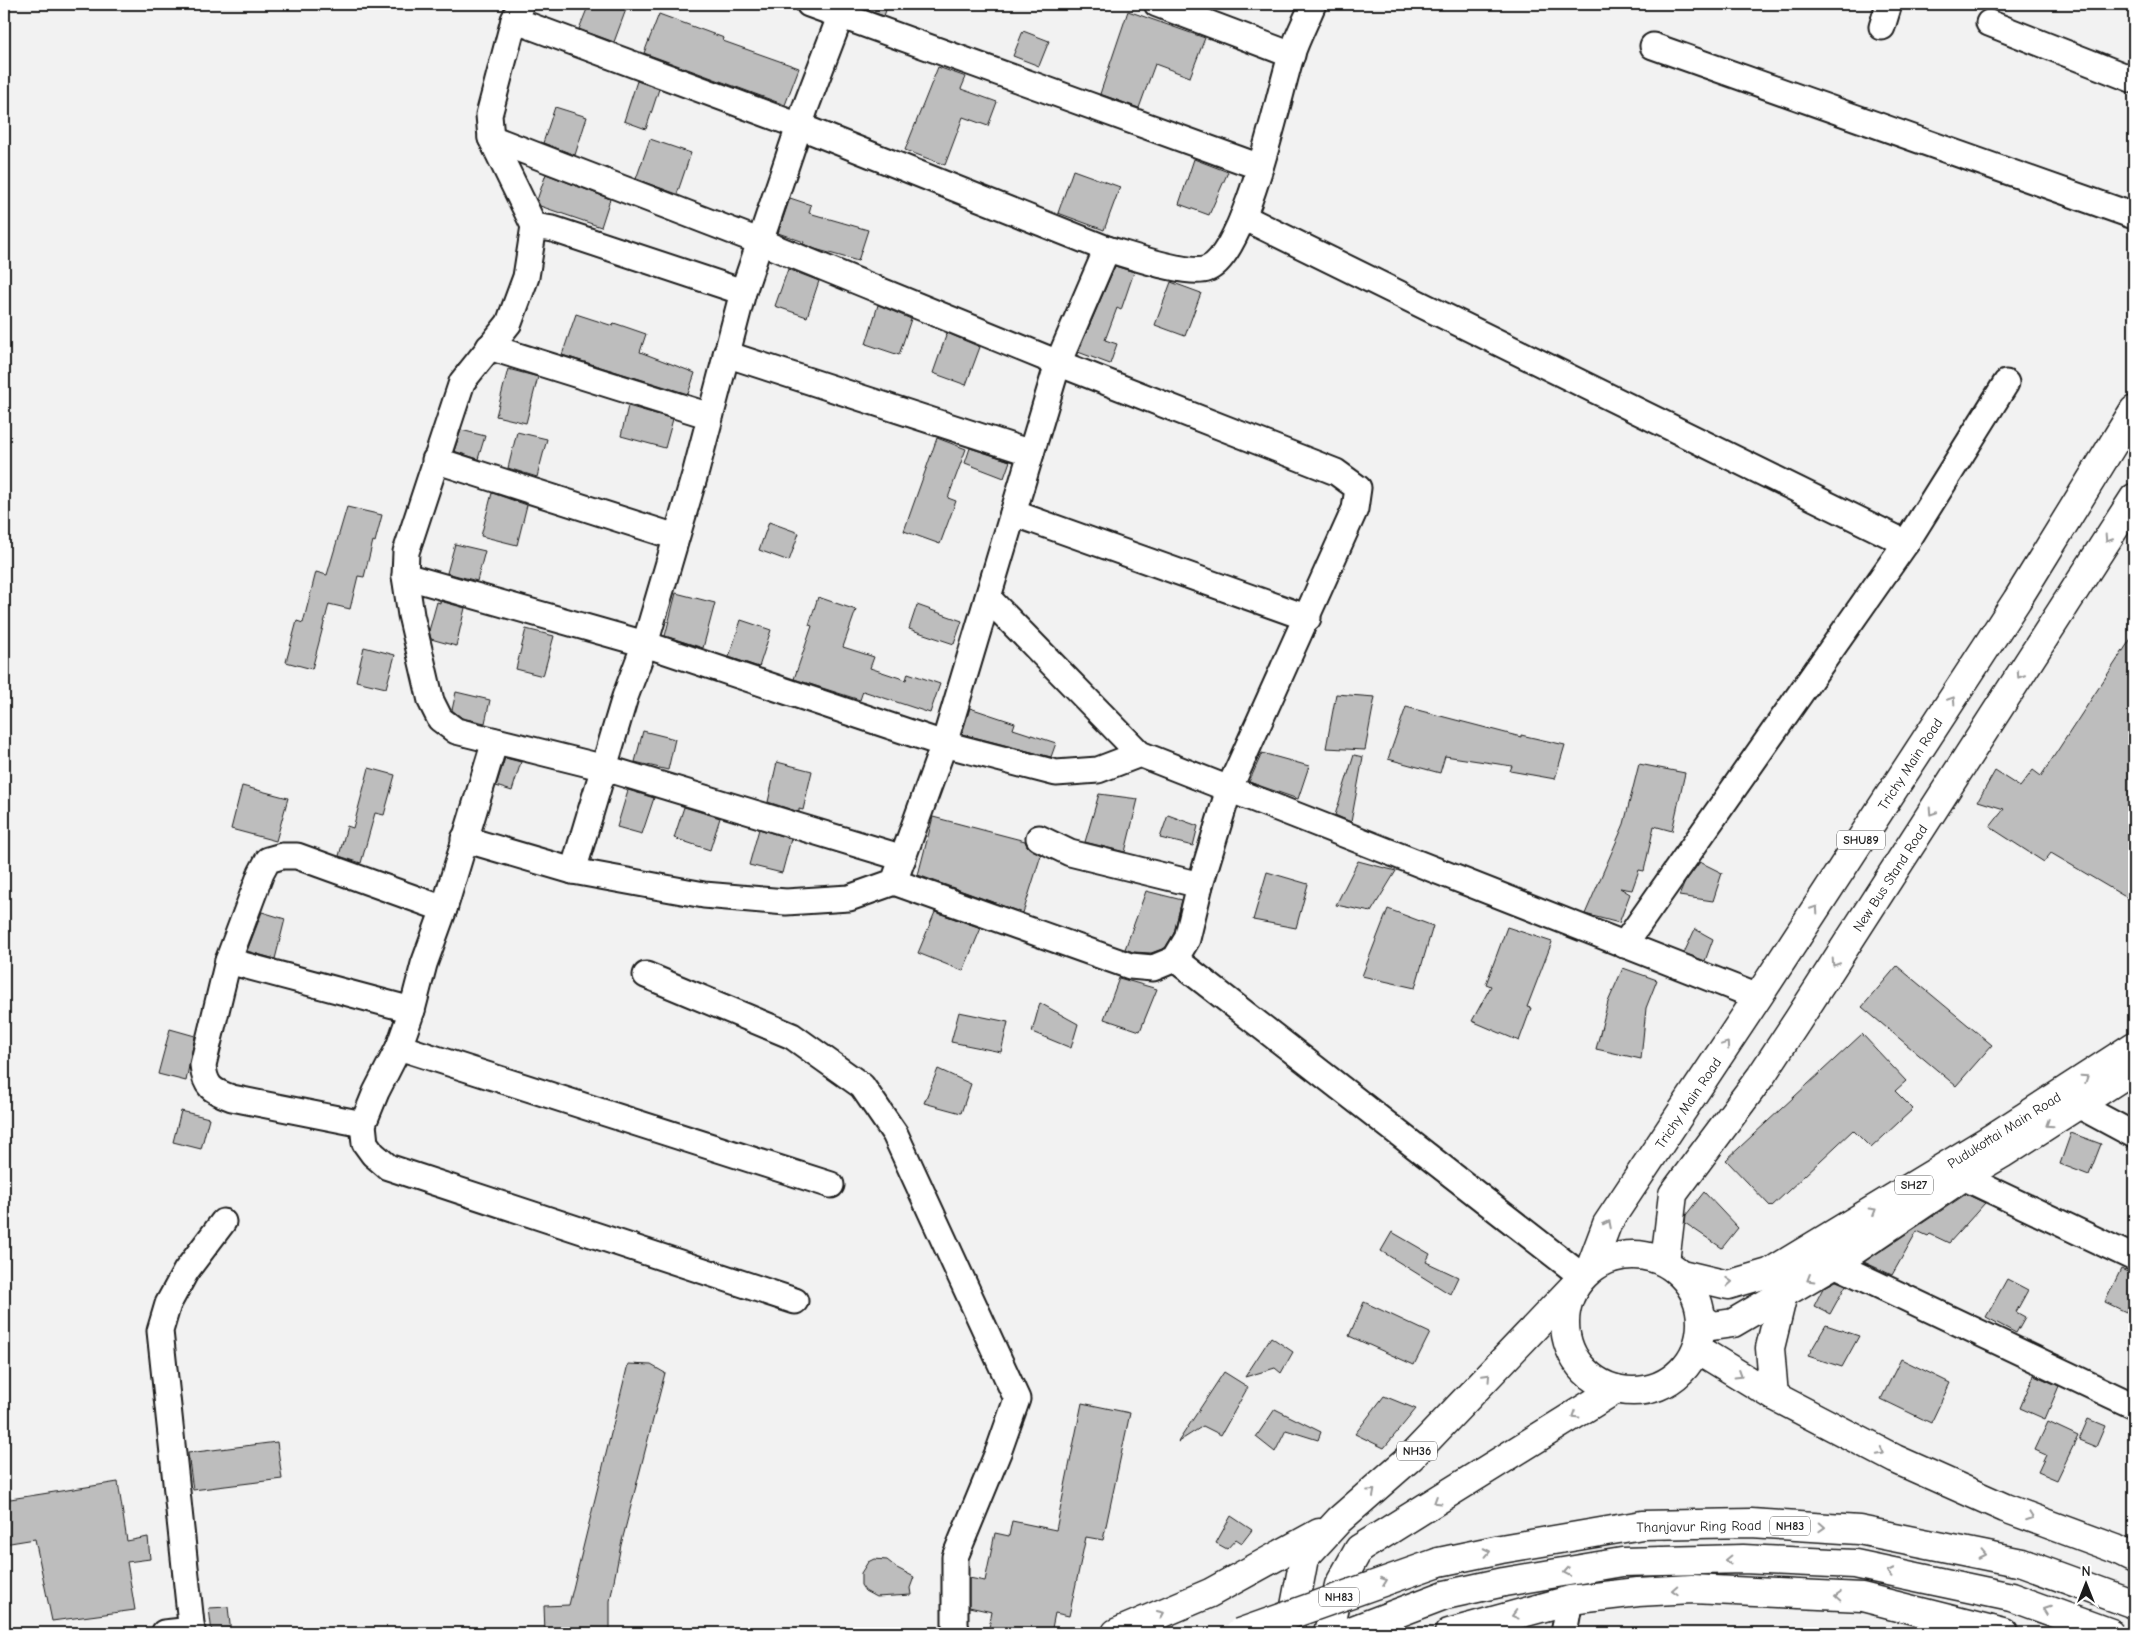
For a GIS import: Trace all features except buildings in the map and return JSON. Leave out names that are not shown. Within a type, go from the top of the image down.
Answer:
[{"type":"main road","name":"Trichy Main Road","points":[[1583,1276],[1607,1224],[1758,997],[2017,600],[2134,410]]},
{"type":"main road","name":"New Bus Stand Road","points":[[1673,1268],[1673,1194],[1761,1076],[1793,1028],[2134,498]]},
{"type":"main road","name":"Pudukottai Main Road","points":[[1673,1268],[1728,1285],[1769,1273],[1992,1138],[2134,1046]]},
{"type":"main road","name":"SH27","points":[[1702,1318],[1712,1326],[1733,1323],[1834,1264],[1963,1176],[2002,1154],[2134,1069]]},
{"type":"main road","name":"NH36","points":[[1290,1633],[1304,1558],[1339,1520],[1411,1457],[1583,1276],[1607,1260],[1626,1254],[1646,1255],[1673,1268]]},
{"type":"main road","points":[[1583,1276],[1567,1303],[1564,1325],[1568,1346],[1580,1366],[1596,1380],[1616,1389],[1636,1391],[1655,1388],[1673,1379],[1687,1366],[1697,1349],[1702,1334],[1699,1302],[1692,1287],[1673,1268]]},
{"type":"main road","points":[[1774,1396],[1770,1348],[1783,1294]]},
{"type":"main road","points":[[1697,1349],[1774,1396],[1904,1463],[2005,1508],[2116,1549],[2134,1558]]},
{"type":"main road","points":[[1328,1633],[1339,1585],[1358,1549],[1616,1389]]},
{"type":"main road","points":[[1116,1633],[1210,1592],[1311,1538],[1339,1520]]},
{"type":"main road","name":"Thanjavur Ring Road","points":[[1239,1633],[1439,1562],[1501,1549],[1642,1526],[1751,1523],[1859,1530],[2022,1563],[2134,1604]]},
{"type":"main road","name":"NH83","points":[[1345,1633],[1446,1595],[1504,1582],[1622,1562],[1743,1560],[1855,1564],[2011,1597],[2110,1633]]},
{"type":"main road","points":[[1449,1633],[1570,1600],[1638,1592],[1692,1589],[1862,1597],[2004,1633]]},
{"type":"street","points":[[809,4],[842,10],[1260,167]]},
{"type":"street","points":[[1156,4],[1292,55]]},
{"type":"street","points":[[903,858],[605,768],[456,730],[440,719],[431,701],[411,615],[405,576],[406,552],[462,382],[509,323],[526,277],[534,226],[491,138],[489,115],[518,12],[1107,249],[1184,270],[1207,269],[1225,254],[1243,217],[1260,167],[1292,55],[1313,4]]},
{"type":"street","points":[[573,871],[625,697],[645,644],[743,292],[799,126],[842,10]]},
{"type":"street","points":[[1990,23],[2134,80]]},
{"type":"street","points":[[1653,46],[2134,216]]},
{"type":"street","points":[[464,839],[573,871],[704,895],[786,902],[849,898],[894,882],[1130,966],[1153,968],[1175,959],[1187,939],[1200,885],[1229,790],[1308,618],[1355,509],[1358,488],[1336,472],[1058,363],[760,242],[491,138]]},
{"type":"street","points":[[1243,217],[1906,543]]},
{"type":"street","points":[[534,226],[553,229],[743,292]]},
{"type":"street","points":[[894,882],[944,744],[1058,363],[1107,249]]},
{"type":"street","points":[[488,347],[710,416]]},
{"type":"street","points":[[726,354],[1031,453]]},
{"type":"street","points":[[1624,945],[1906,543],[2006,384]]},
{"type":"street","points":[[435,460],[676,537]]},
{"type":"street","points":[[1013,513],[1308,618]]},
{"type":"street","points":[[405,576],[645,644],[944,744],[1056,773],[1098,770],[1140,754]]},
{"type":"street","points":[[988,598],[1140,754],[1758,997]]},
{"type":"street","points":[[495,741],[444,909],[424,964],[412,1010],[399,1047],[376,1092],[363,1124],[366,1143],[373,1154],[388,1166],[795,1301]]},
{"type":"street","points":[[1039,838],[1070,853],[1200,885]]},
{"type":"street","points":[[363,1124],[232,1098],[214,1092],[204,1079],[203,1065],[228,961],[261,873],[268,860],[282,856],[297,856],[444,909]]},
{"type":"street","points":[[1175,959],[1583,1276]]},
{"type":"street","points":[[228,961],[412,1010]]},
{"type":"street","points":[[646,975],[792,1036],[862,1086],[895,1134],[1017,1398],[999,1450],[955,1557],[955,1625],[957,1633]]},
{"type":"street","points":[[399,1047],[831,1185]]},
{"type":"street","points":[[2078,1105],[2134,1135]]},
{"type":"street","points":[[1963,1176],[2134,1258]]},
{"type":"street","points":[[164,1633],[192,1631],[160,1331],[168,1304],[186,1271],[223,1222]]},
{"type":"street","points":[[1834,1264],[2134,1406]]},
{"type":"street","points":[[1564,1633],[1570,1600]]}]
